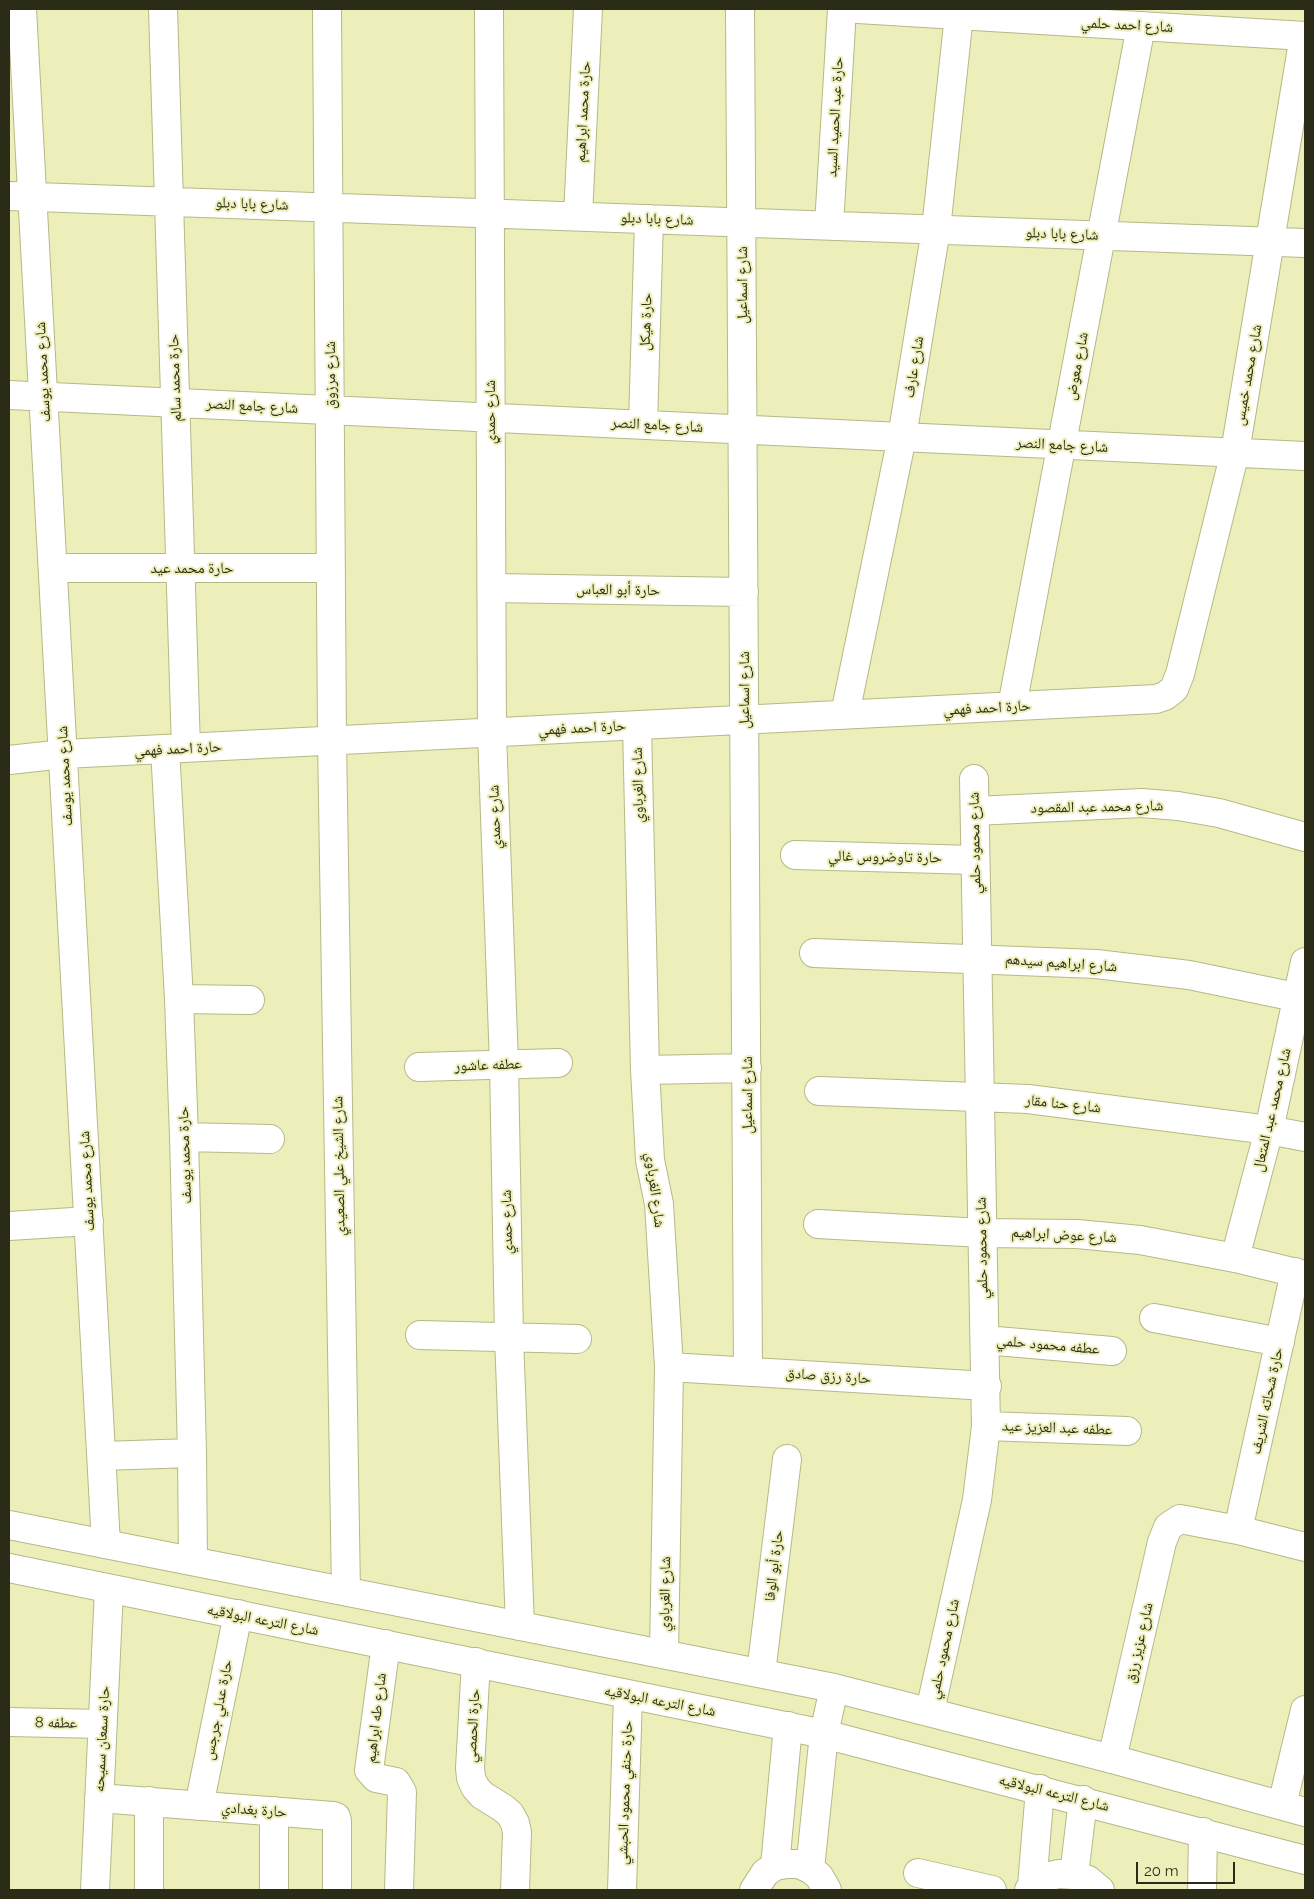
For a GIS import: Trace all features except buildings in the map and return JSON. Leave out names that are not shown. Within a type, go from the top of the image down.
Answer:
[{"type":"street","name":"شارع محمد يوسف","points":[[22,9],[21,196],[44,397],[106,1544]]},
{"type":"street","name":"حارة محمد سالم","points":[[164,9],[180,568],[175,749]]},
{"type":"street","name":"شارع مرزوق","points":[[327,9],[332,740]]},
{"type":"street","name":"شارع حمدي","points":[[489,9],[492,733],[504,1064],[509,1338],[520,1626]]},
{"type":"street","name":"حارة محمد ابراهيم","points":[[578,216],[588,9]]},
{"type":"street","name":"شارع اسماعيل","points":[[740,9],[748,1371]]},
{"type":"street","name":"حارة عبد الحميد السيد","points":[[829,225],[842,9]]},
{"type":"street","name":"شارع احمد حلمي","points":[[858,9],[1305,36]]},
{"type":"street","name":"شارع عارف","points":[[845,714],[902,437],[936,229],[959,15]]},
{"type":"street","name":"شارع معوض","points":[[1012,706],[1141,26]]},
{"type":"street","name":"شارع محمد خميس","points":[[1156,699],[1166,696],[1174,689],[1180,674],[1235,452],[1305,36]]},
{"type":"street","name":"شارع بابا دبلو","points":[[21,196],[1305,243]]},
{"type":"street","name":"حارة هيكل","points":[[643,425],[649,219]]},
{"type":"street","name":"شارع جامع النصر","points":[[9,395],[1305,456]]},
{"type":"street","name":"حارة محمد عيد","points":[[53,568],[331,568]]},
{"type":"street","name":"حارة أبو العباس","points":[[492,588],[744,592]]},
{"type":"street","name":"حارة احمد فهمي","points":[[9,760],[64,754],[1156,699]]},
{"type":"street","name":"شارع الغرباوي","points":[[637,726],[645,1070],[650,1160],[659,1204],[669,1367],[664,1654]]},
{"type":"street","name":"شارع الشيخ علي الصعيدي","points":[[332,740],[346,1591]]},
{"type":"street","name":"حارة محمد يوسف","points":[[175,749],[179,999],[192,1453],[193,1561]]},
{"type":"street","name":"شارع محمود حلمي","points":[[930,1711],[977,1500],[986,1426],[974,779]]},
{"type":"street","name":"شارع محمد عبد المقصود","points":[[975,811],[1123,804],[1169,805],[1219,813],[1305,838]]},
{"type":"street","name":"حارة تاوضروس غالي","points":[[795,855],[976,860]]},
{"type":"street","name":"شارع ابراهيم سيدهم","points":[[814,953],[1096,964],[1189,975],[1302,998]]},
{"type":"street","name":"شارع محمد عبد المتعال","points":[[1235,1258],[1302,998],[1305,962]]},
{"type":"street","points":[[179,999],[250,1000]]},
{"type":"street","name":"عطفه عاشور","points":[[419,1067],[558,1063]]},
{"type":"street","points":[[645,1070],[747,1068]]},
{"type":"street","name":"شارع حنا مقار","points":[[819,1091],[1028,1099],[1269,1130],[1305,1137]]},
{"type":"street","points":[[184,1137],[270,1138]]},
{"type":"street","points":[[9,1226],[89,1221]]},
{"type":"street","name":"شارع عوض ابراهيم","points":[[818,1224],[982,1233],[1078,1234],[1140,1240],[1235,1258],[1300,1274]]},
{"type":"street","name":"حارة شحاته الشريف","points":[[1238,1530],[1280,1342],[1300,1274]]},
{"type":"street","points":[[1154,1318],[1280,1342]]},
{"type":"street","points":[[420,1335],[577,1339]]},
{"type":"street","name":"عطفه محمود حلمي","points":[[985,1340],[1112,1351]]},
{"type":"street","name":"حارة رزق صادق","points":[[669,1367],[986,1386]]},
{"type":"street","name":"عطفه عبد العزيز عيد","points":[[986,1426],[1127,1431]]},
{"type":"street","points":[[102,1456],[192,1453]]},
{"type":"street","name":"حارة أبو الوفا","points":[[761,1674],[787,1459]]},
{"type":"street","name":"شارع عزيز رزق","points":[[1112,1759],[1162,1542],[1168,1527],[1180,1519],[1238,1530]]},
{"type":"street","points":[[9,1525],[834,1688],[930,1711],[1293,1809],[1305,1710]]},
{"type":"street","points":[[1238,1530],[1305,1547]]},
{"type":"street","name":"شارع الترعه البولاقيه","points":[[9,1568],[824,1734],[1083,1800],[1305,1860]]},
{"type":"street","name":"حارة سمعان سميحه","points":[[95,1890],[109,1589]]},
{"type":"street","name":"حارة عدلي جرجس","points":[[199,1806],[238,1614]]},
{"type":"street","name":"شارع طه ابراهيم","points":[[386,1644],[369,1770],[376,1778],[396,1782],[402,1792],[399,1890]]},
{"type":"street","name":"حارة الحمصي","points":[[476,1662],[471,1778],[475,1787],[510,1814],[515,1823],[517,1832],[515,1890]]},
{"type":"street","points":[[810,1869],[824,1734],[834,1688]]},
{"type":"street","name":"حارة حنفي محمود الحبشي","points":[[622,1890],[628,1695]]},
{"type":"street","name":"عطفه 8","points":[[9,1722],[103,1724]]},
{"type":"street","points":[[775,1866],[788,1726]]},
{"type":"street","points":[[1030,1888],[1040,1789]]},
{"type":"street","name":"حارة بغدادي","points":[[99,1798],[336,1818],[337,1890]]},
{"type":"street","points":[[1074,1874],[1083,1800]]},
{"type":"street","points":[[149,1802],[149,1890]]},
{"type":"street","points":[[274,1812],[274,1890]]},
{"type":"street","points":[[1202,1890],[1203,1832]]},
{"type":"street","points":[[754,1890],[765,1873],[775,1866],[787,1864],[799,1864],[810,1869],[820,1876],[827,1890]]},
{"type":"street","points":[[918,1873],[992,1890]]},
{"type":"street","points":[[1030,1888],[1045,1877],[1074,1874],[1088,1880],[1100,1890]]}]
